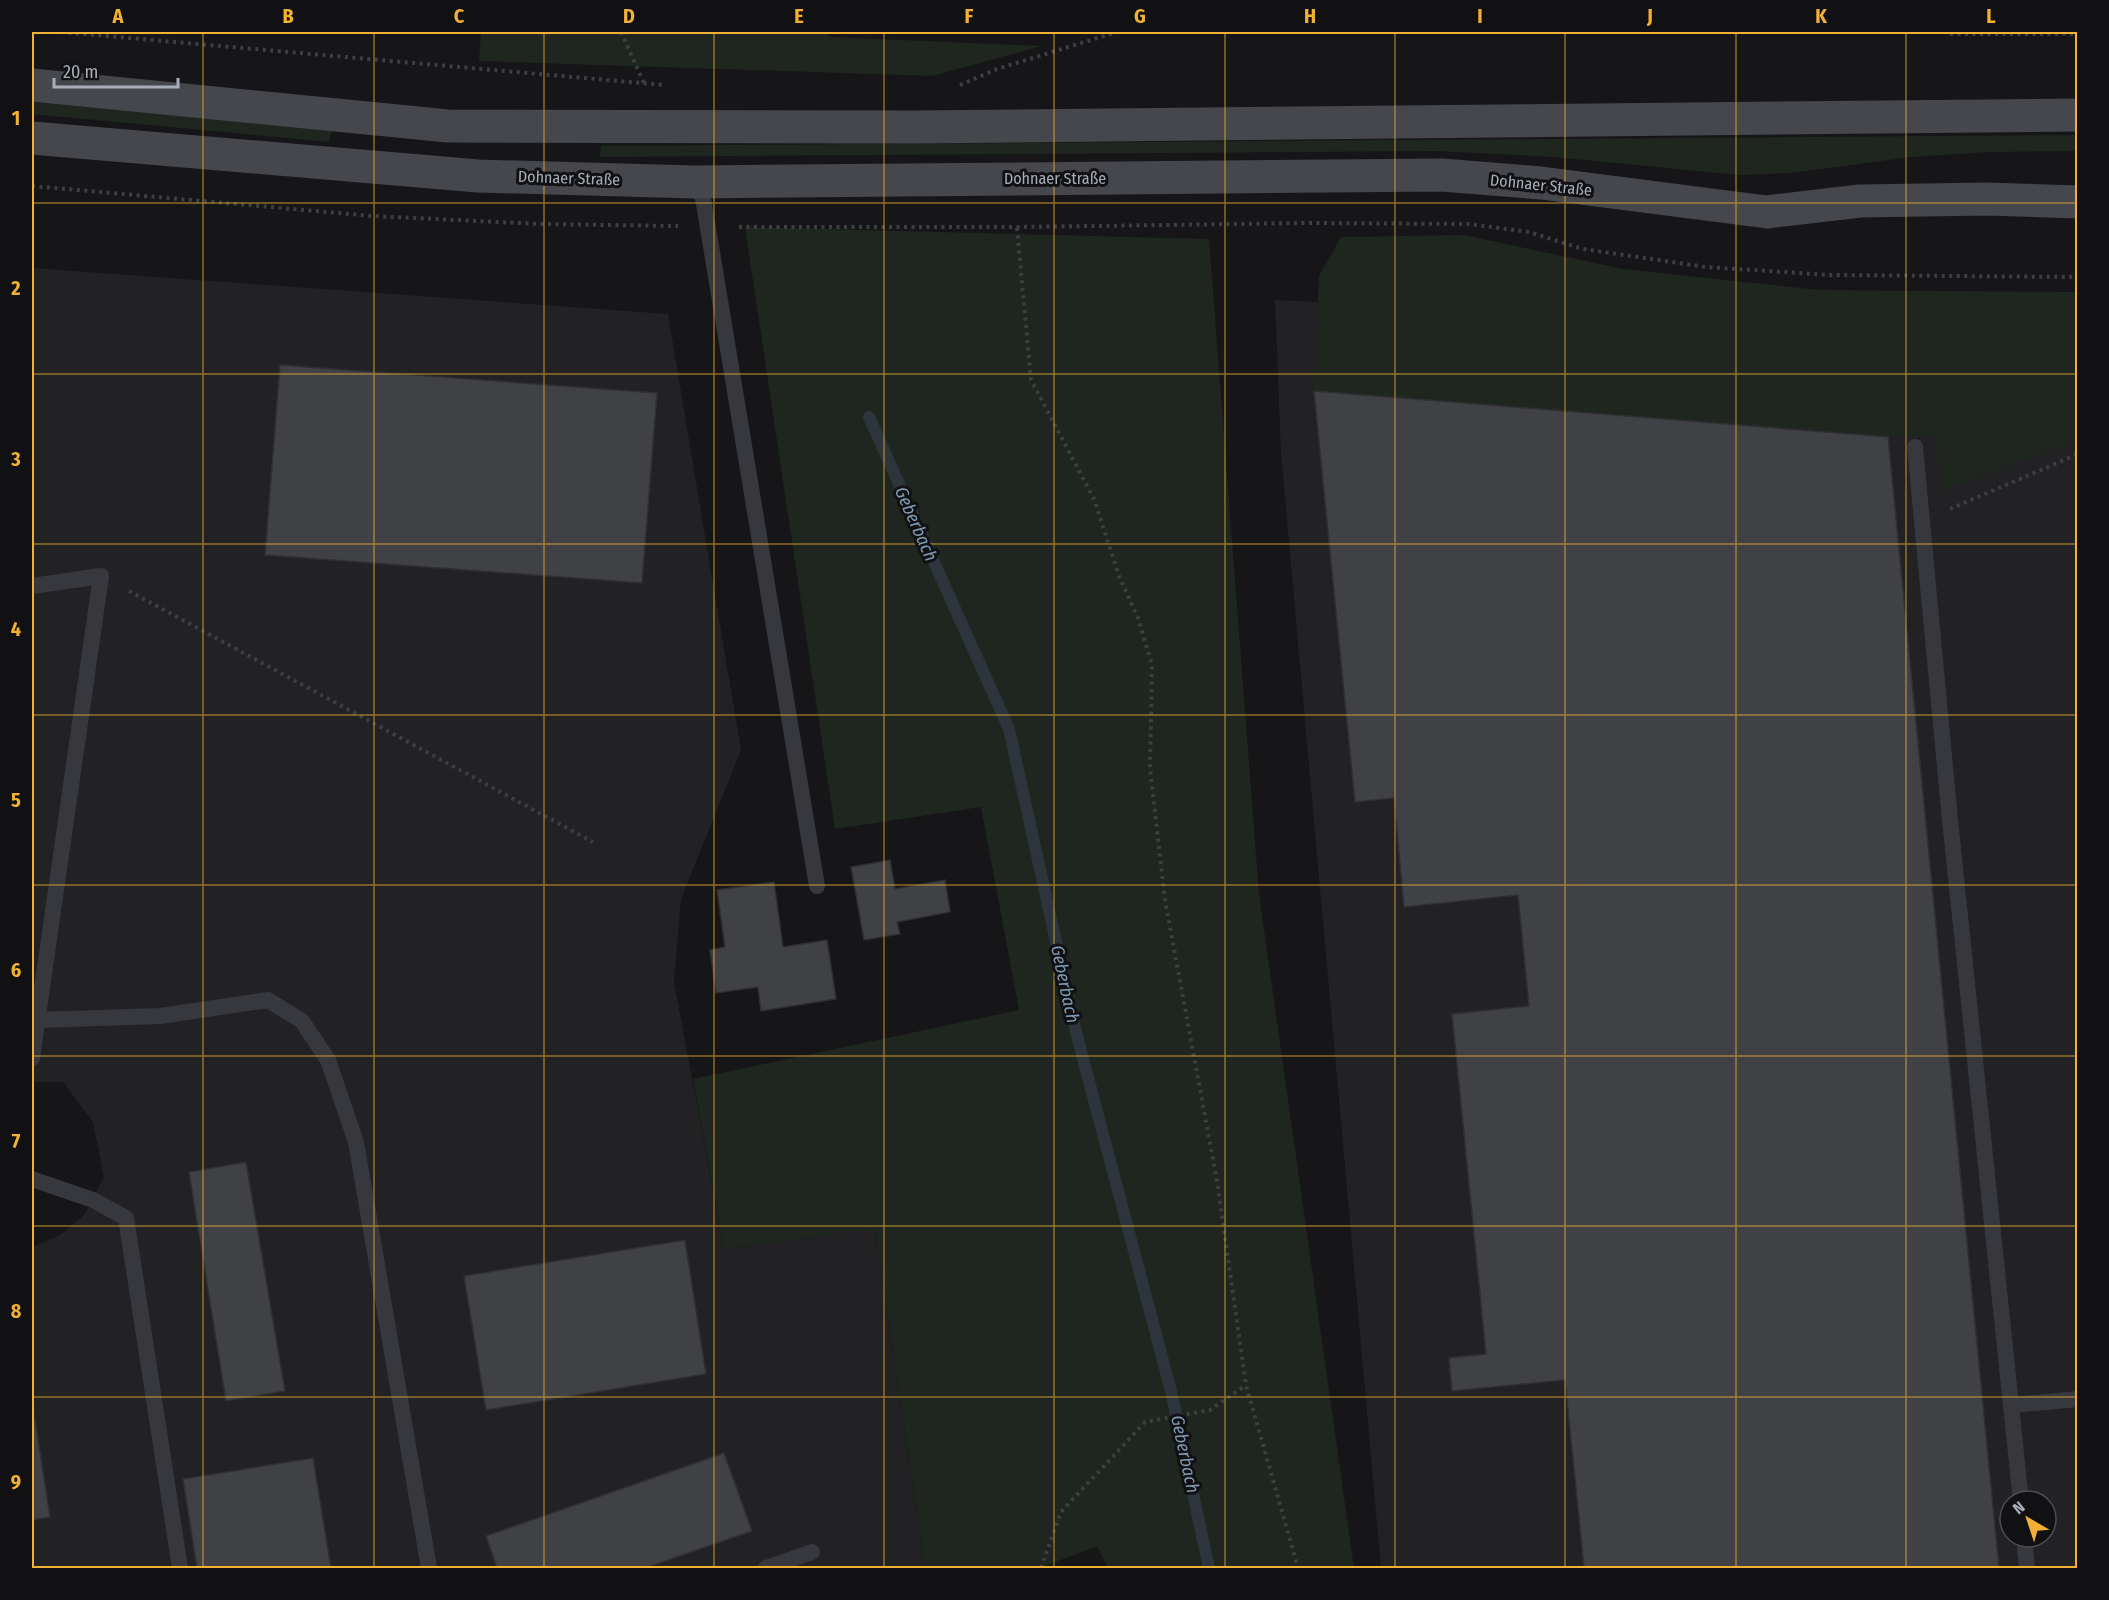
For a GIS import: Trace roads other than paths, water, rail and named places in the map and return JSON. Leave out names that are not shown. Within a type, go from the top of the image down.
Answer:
[{"type":"main road","points":[[32,85],[448,126],[914,127],[2078,115]]},
{"type":"main road","name":"Dohnaer Straße","points":[[32,138],[478,176],[694,182],[1442,175],[1541,183],[1767,212],[1860,201],[1987,199],[2078,202]]},
{"type":"lane","points":[[694,182],[703,198],[817,886]]},
{"type":"lane","points":[[1915,447],[1950,820],[2020,1489]]},
{"type":"lane","points":[[32,586],[101,576],[36,996],[37,1020],[32,1058]]},
{"type":"lane","points":[[37,1020],[160,1016],[268,1000],[302,1021],[328,1060],[356,1142],[429,1569]]},
{"type":"lane","points":[[32,1179],[93,1200],[126,1218],[180,1569]]},
{"type":"lane","points":[[2012,1405],[2078,1399]]},
{"type":"lane","points":[[2026,1549],[2027,1569]]},
{"type":"lane","points":[[766,1569],[812,1552]]},
{"type":"waterway","name":"Geberbach","points":[[869,417],[1009,729],[1076,1032],[1171,1391],[1209,1568]]}]
